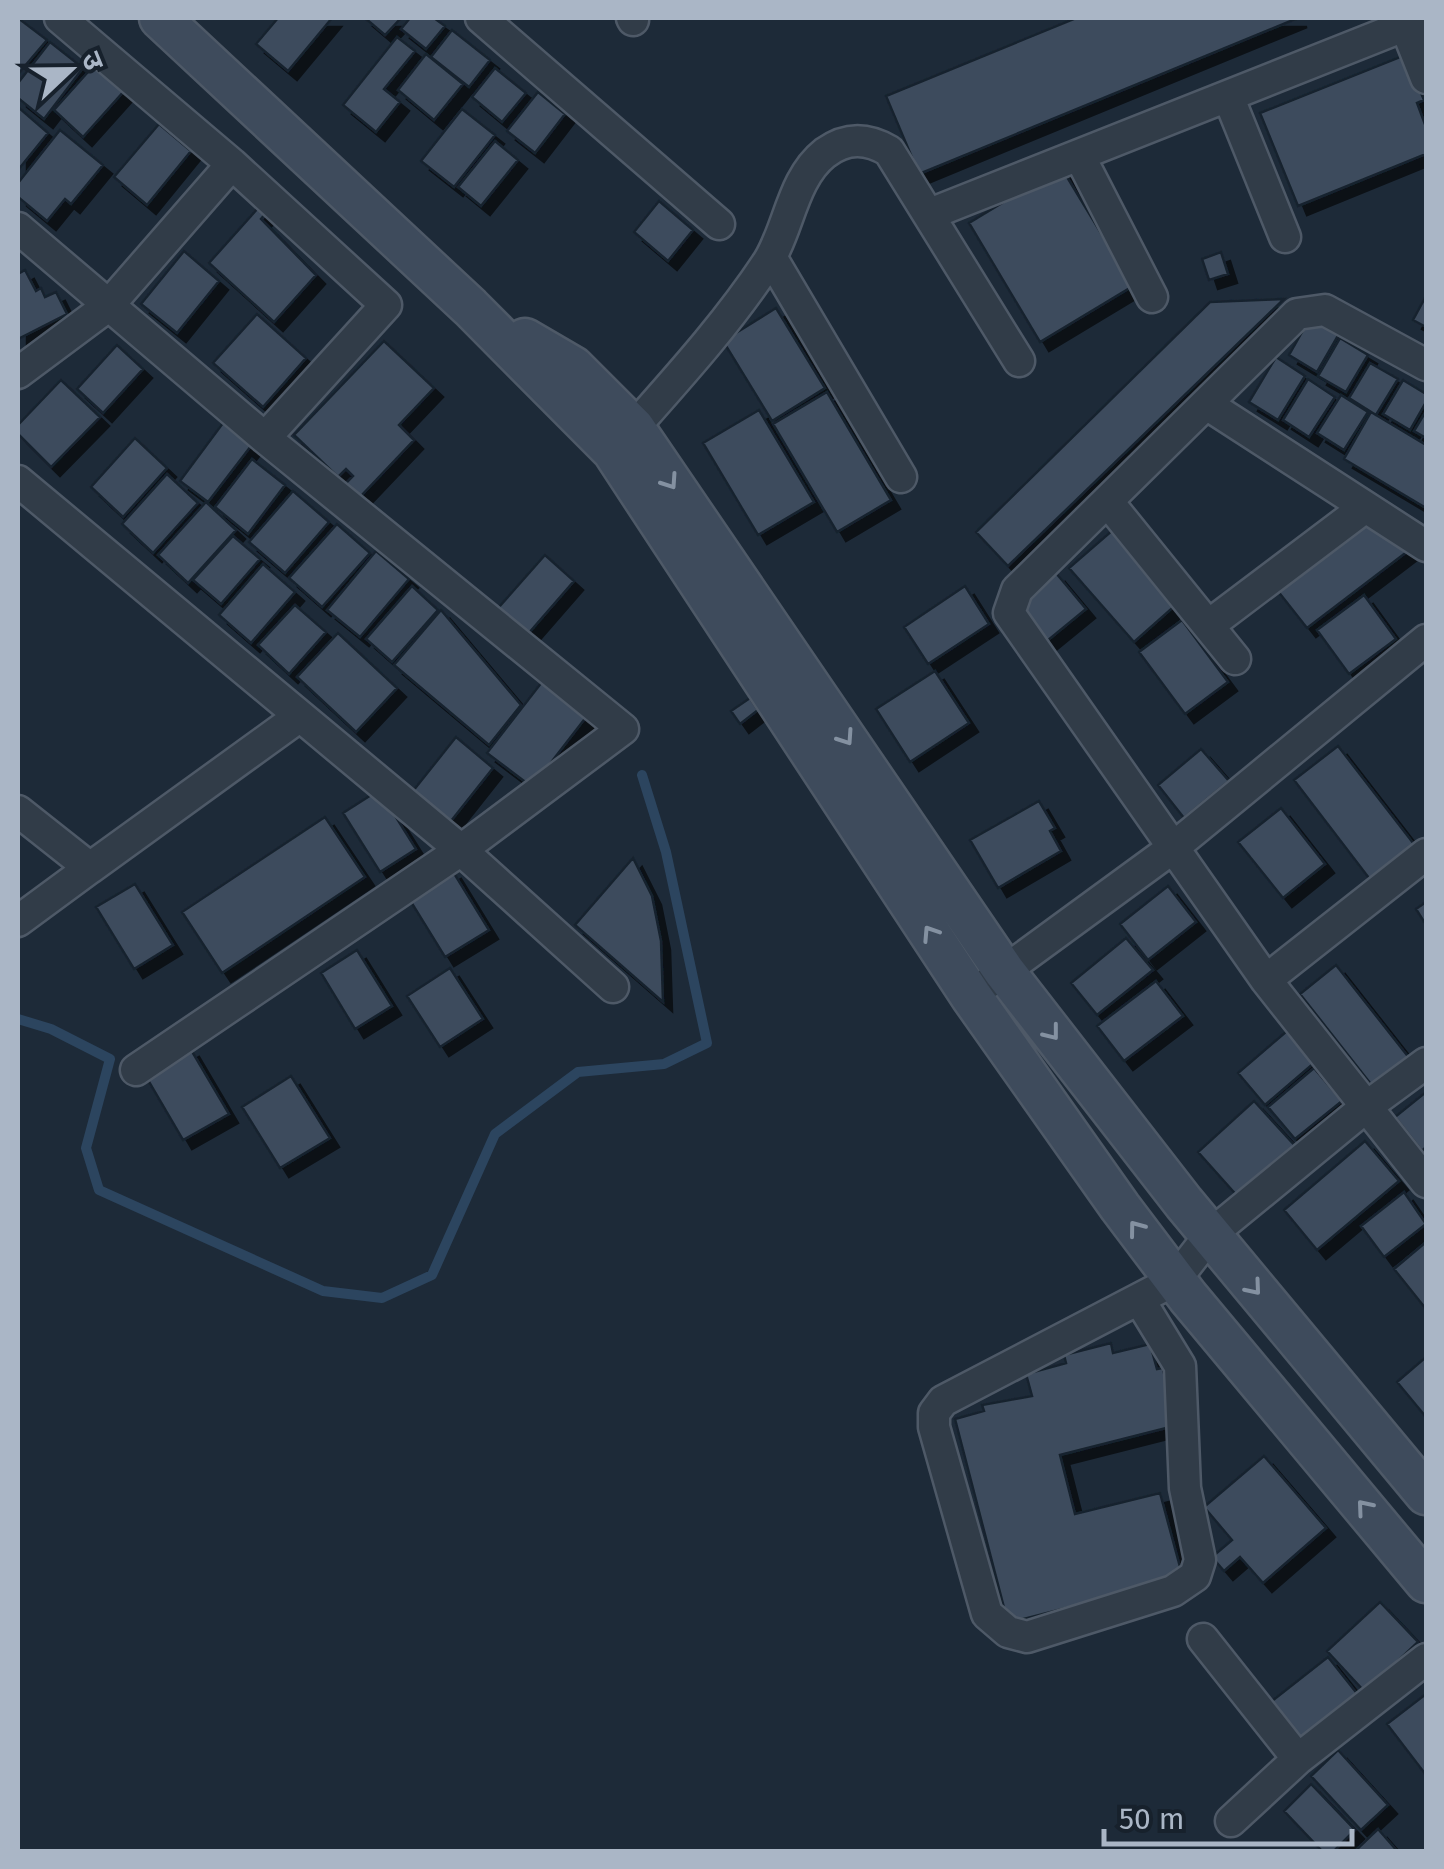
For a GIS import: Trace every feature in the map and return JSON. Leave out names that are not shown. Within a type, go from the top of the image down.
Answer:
[{"type":"street","points":[[60,18],[232,164],[386,305],[265,438]]},
{"type":"street","points":[[160,18],[470,308],[563,377],[613,428],[780,674],[1004,971],[1210,1235],[1426,1494]]},
{"type":"street","points":[[481,18],[718,224]]},
{"type":"street","points":[[930,214],[1414,21],[1426,78]]},
{"type":"street","points":[[1228,96],[1285,237]]},
{"type":"street","points":[[613,428],[716,334],[771,257],[815,164],[862,139],[889,151],[1019,361]]},
{"type":"street","points":[[1079,155],[1152,297]]},
{"type":"street","points":[[18,374],[108,306],[232,164]]},
{"type":"street","points":[[18,228],[265,438],[623,729],[461,850],[136,1070]]},
{"type":"street","points":[[771,257],[900,476]]},
{"type":"street","points":[[1426,365],[1338,316],[1310,309],[1296,314],[1017,590],[1009,613],[1266,980],[1426,1182]]},
{"type":"street","points":[[1208,405],[1426,546]]},
{"type":"street","points":[[18,481],[461,850],[613,987]]},
{"type":"street","points":[[1108,502],[1235,659]]},
{"type":"street","points":[[1210,625],[1364,508]]},
{"type":"street","points":[[972,996],[1174,847],[1426,640]]},
{"type":"street","points":[[780,674],[972,996],[1176,1280],[1426,1582]]},
{"type":"street","points":[[18,922],[300,716]]},
{"type":"street","points":[[18,812],[90,868]]},
{"type":"street","points":[[1266,980],[1426,854]]},
{"type":"street","points":[[1138,1300],[1171,1345],[1180,1366],[1185,1488],[1200,1560],[1195,1576],[1173,1592],[1027,1637],[1008,1632],[987,1614],[934,1427],[934,1413],[944,1402],[1176,1280],[1210,1235],[1366,1106],[1426,1063]]},
{"type":"street","points":[[1203,1639],[1298,1760]]},
{"type":"street","points":[[1231,1822],[1298,1760],[1426,1659]]},
{"type":"building","points":[[18,18],[47,40],[18,74]]},
{"type":"building","points":[[278,18],[332,18],[288,71],[256,44]]},
{"type":"building","points":[[365,18],[401,18],[385,35]]},
{"type":"building","points":[[410,18],[434,18],[445,26],[426,49],[401,29]]},
{"type":"building","points":[[1076,18],[1298,18],[919,174],[886,96]]},
{"type":"building","points":[[452,30],[490,60],[469,87],[431,57]]},
{"type":"building","points":[[397,37],[415,51],[384,89],[400,102],[376,132],[343,105]]},
{"type":"building","points":[[50,42],[83,68],[44,119],[18,98],[18,83]]},
{"type":"building","points":[[426,54],[463,84],[434,120],[398,90]]},
{"type":"building","points":[[1405,55],[1424,100],[1417,103],[1426,127],[1426,154],[1298,206],[1260,113]]},
{"type":"building","points":[[96,63],[125,90],[83,137],[54,110]]},
{"type":"building","points":[[495,68],[526,93],[502,122],[472,97]]},
{"type":"building","points":[[538,92],[565,114],[535,153],[507,131]]},
{"type":"building","points":[[18,107],[48,133],[18,170]]},
{"type":"building","points":[[462,109],[495,135],[454,187],[421,161]]},
{"type":"building","points":[[159,124],[191,151],[147,205],[114,177]]},
{"type":"building","points":[[60,130],[103,165],[71,204],[65,199],[47,221],[18,197],[18,183]]},
{"type":"building","points":[[495,141],[518,160],[481,206],[458,187]]},
{"type":"building","points":[[1061,167],[1133,286],[1040,342],[969,223]]},
{"type":"building","points":[[659,201],[693,230],[668,261],[634,232]]},
{"type":"building","points":[[259,207],[266,213],[261,219],[316,275],[274,322],[209,263]]},
{"type":"building","points":[[184,251],[219,281],[177,333],[141,304]]},
{"type":"building","points":[[1221,252],[1228,274],[1209,280],[1202,259]]},
{"type":"building","points":[[25,270],[36,291],[41,288],[45,297],[56,292],[67,314],[18,339],[18,274]]},
{"type":"building","points":[[1426,296],[1426,327],[1413,320]]},
{"type":"building","points":[[1284,299],[1008,566],[976,532],[1210,302]]},
{"type":"building","points":[[776,308],[825,388],[772,421],[723,341]]},
{"type":"building","points":[[257,314],[306,358],[263,407],[213,363]]},
{"type":"building","points":[[1310,318],[1339,334],[1317,372],[1289,355]]},
{"type":"building","points":[[1340,338],[1368,355],[1346,392],[1318,376]]},
{"type":"building","points":[[384,341],[434,388],[399,425],[414,440],[359,498],[345,484],[353,476],[346,469],[338,477],[294,435]]},
{"type":"building","points":[[117,345],[143,369],[103,413],[77,389]]},
{"type":"building","points":[[1276,357],[1305,376],[1278,420],[1249,402]]},
{"type":"building","points":[[1370,363],[1398,379],[1376,415],[1349,398]]},
{"type":"building","points":[[1308,379],[1335,397],[1309,437],[1283,420]]},
{"type":"building","points":[[61,380],[100,417],[51,467],[18,434],[18,425]]},
{"type":"building","points":[[1403,380],[1426,394],[1426,402],[1410,430],[1383,414]]},
{"type":"building","points":[[827,392],[891,500],[837,532],[773,424]]},
{"type":"building","points":[[1341,395],[1368,412],[1344,450],[1317,433]]},
{"type":"building","points":[[759,410],[814,502],[758,535],[703,443]]},
{"type":"building","points":[[1426,411],[1426,438],[1414,431]]},
{"type":"building","points":[[1371,412],[1426,445],[1426,508],[1344,459]]},
{"type":"building","points":[[223,423],[251,446],[208,502],[180,481]]},
{"type":"building","points":[[135,438],[167,468],[123,517],[91,487]]},
{"type":"building","points":[[252,459],[285,485],[248,534],[215,507]]},
{"type":"building","points":[[167,474],[198,503],[153,553],[122,524]]},
{"type":"building","points":[[293,491],[329,522],[285,573],[249,542]]},
{"type":"building","points":[[206,502],[236,530],[188,583],[158,555]]},
{"type":"building","points":[[1363,522],[1408,551],[1307,628],[1277,590]]},
{"type":"building","points":[[337,524],[370,553],[322,607],[289,578]]},
{"type":"building","points":[[1114,529],[1178,603],[1134,642],[1069,568]]},
{"type":"building","points":[[233,536],[260,559],[221,604],[193,580]]},
{"type":"building","points":[[376,551],[409,579],[360,637],[327,610]]},
{"type":"building","points":[[545,555],[574,581],[521,642],[492,615]]},
{"type":"building","points":[[263,564],[295,592],[251,643],[219,615]]},
{"type":"building","points":[[1056,573],[1086,609],[1047,641],[1017,605]]},
{"type":"building","points":[[412,586],[438,610],[392,662],[366,639]]},
{"type":"building","points":[[965,586],[989,624],[928,664],[904,627]]},
{"type":"building","points":[[1364,595],[1396,639],[1349,674],[1317,630]]},
{"type":"building","points":[[295,605],[326,632],[289,674],[258,645]]},
{"type":"building","points":[[441,610],[521,705],[489,745],[394,665]]},
{"type":"building","points":[[1182,620],[1228,682],[1185,714],[1139,652]]},
{"type":"building","points":[[338,633],[397,688],[356,732],[297,677]]},
{"type":"building","points":[[935,671],[969,723],[910,762],[876,709]]},
{"type":"building","points":[[542,682],[587,716],[532,787],[487,753]]},
{"type":"building","points":[[750,698],[758,710],[740,724],[731,711]]},
{"type":"building","points":[[456,737],[493,768],[451,821],[413,791]]},
{"type":"building","points":[[1338,746],[1417,848],[1372,882],[1294,780]]},
{"type":"building","points":[[1201,749],[1229,781],[1184,818],[1158,785]]},
{"type":"building","points":[[379,790],[416,849],[380,872],[343,813]]},
{"type":"building","points":[[1039,801],[1055,828],[1050,831],[1061,851],[998,888],[970,840]]},
{"type":"building","points":[[1281,808],[1325,864],[1283,898],[1238,842]]},
{"type":"building","points":[[325,817],[365,877],[222,973],[182,912]]},
{"type":"building","points":[[633,858],[652,896],[661,941],[663,1002],[575,925]]},
{"type":"building","points":[[452,870],[489,930],[445,957],[408,897]]},
{"type":"building","points":[[135,884],[173,945],[134,969],[96,907]]},
{"type":"building","points":[[1168,886],[1196,922],[1148,960],[1120,924]]},
{"type":"building","points":[[1426,902],[1426,925],[1416,909]]},
{"type":"building","points":[[1126,938],[1153,970],[1097,1015],[1071,983]]},
{"type":"building","points":[[357,950],[392,1006],[355,1029],[321,973]]},
{"type":"building","points":[[1336,965],[1410,1059],[1374,1088],[1300,994]]},
{"type":"building","points":[[450,968],[483,1019],[440,1047],[407,996]]},
{"type":"building","points":[[1156,981],[1183,1016],[1124,1061],[1097,1026]]},
{"type":"building","points":[[1287,1031],[1314,1063],[1265,1105],[1238,1073]]},
{"type":"building","points":[[190,1048],[229,1114],[183,1140],[145,1075]]},
{"type":"building","points":[[1314,1068],[1342,1101],[1295,1139],[1268,1107]]},
{"type":"building","points":[[291,1076],[330,1138],[280,1168],[242,1107]]},
{"type":"building","points":[[1426,1092],[1426,1147],[1422,1151],[1395,1117]]},
{"type":"building","points":[[1254,1101],[1297,1148],[1240,1199],[1198,1152]]},
{"type":"building","points":[[1365,1141],[1399,1181],[1317,1250],[1284,1210]]},
{"type":"building","points":[[1404,1192],[1426,1224],[1384,1257],[1361,1226]]},
{"type":"building","points":[[1426,1242],[1426,1309],[1394,1269]]},
{"type":"building","points":[[1111,1343],[1113,1353],[1150,1344],[1157,1369],[1163,1368],[1174,1426],[1060,1455],[1075,1514],[1160,1493],[1183,1578],[1008,1623],[955,1419],[984,1411],[982,1405],[1032,1396],[1026,1374],[1066,1363],[1064,1355]]},
{"type":"building","points":[[1426,1357],[1426,1417],[1397,1382]]},
{"type":"building","points":[[1264,1456],[1326,1528],[1263,1583],[1240,1557],[1224,1571],[1212,1557],[1232,1540],[1204,1507]]},
{"type":"building","points":[[1380,1602],[1418,1642],[1365,1692],[1327,1651]]},
{"type":"building","points":[[1328,1657],[1359,1696],[1303,1741],[1272,1701]]},
{"type":"building","points":[[1426,1694],[1426,1775],[1387,1724]]},
{"type":"building","points":[[1338,1750],[1388,1805],[1361,1830],[1311,1776]]},
{"type":"building","points":[[1311,1784],[1355,1830],[1333,1852],[1323,1852],[1284,1811]]},
{"type":"building","points":[[1378,1829],[1398,1852],[1354,1852]]},
{"type":"waterway","points":[[18,1019],[51,1029],[110,1059],[86,1148],[99,1190],[323,1291],[382,1298],[432,1275],[495,1134],[578,1072],[664,1064],[707,1043],[666,852],[642,775]]}]
